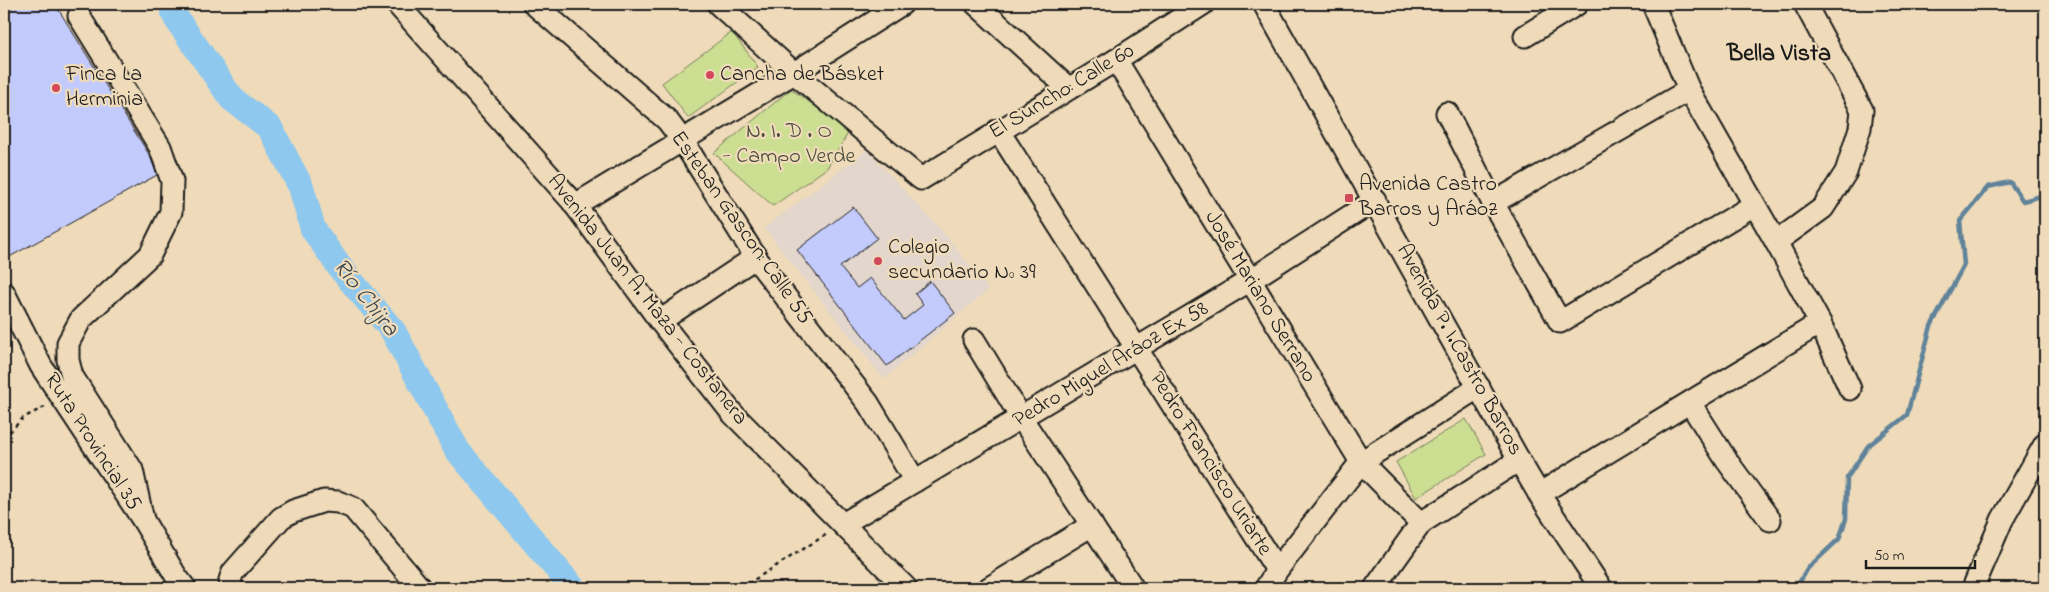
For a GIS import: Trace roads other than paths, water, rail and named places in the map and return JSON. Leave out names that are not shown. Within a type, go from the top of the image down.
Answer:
[{"type":"street","name":"Avenida Juan A. Maza - Costanera","points":[[396,4],[575,205],[660,321],[732,413],[906,588]]},
{"type":"street","name":"Esteban Gascon: Calle 55","points":[[534,4],[667,120],[682,140],[756,257],[868,403],[915,481]]},
{"type":"street","points":[[718,4],[794,73]]},
{"type":"street","points":[[575,205],[794,73],[902,4]]},
{"type":"street","points":[[976,4],[1068,88]]},
{"type":"street","name":"El Suncho: Calle 60","points":[[794,73],[921,179],[998,130],[1116,60],[1203,4]]},
{"type":"street","name":"Avenida P. I.Castro Barros","points":[[1264,4],[1519,460],[1591,584]]},
{"type":"street","points":[[1525,36],[1577,4]]},
{"type":"street","points":[[1776,242],[1823,208],[1846,172],[1860,128],[1862,110],[1805,4]]},
{"type":"street","points":[[1660,6],[1689,90],[1776,242],[1820,324],[1850,389]]},
{"type":"street","points":[[79,16],[160,147],[172,181],[171,212],[150,255],[81,319],[68,342],[68,360],[72,376],[132,470],[143,520]]},
{"type":"street","name":"José Mariano Serrano","points":[[1116,60],[1361,462],[1420,523]]},
{"type":"street","points":[[1493,203],[1689,90]]},
{"type":"street","points":[[1447,113],[1493,203],[1560,322],[1754,205]]},
{"type":"street","name":"Pedro Francisco Uriarte","points":[[998,130],[1277,570]]},
{"type":"street","name":"Pedro Miguel Aráoz Ex 58","points":[[843,524],[1022,419],[1250,281],[1375,200]]},
{"type":"street","points":[[660,321],[756,257]]},
{"type":"street","name":"Ruta Provincial 35","points":[[4,293],[41,366],[143,520],[185,588]]},
{"type":"street","points":[[1539,494],[1820,324]]},
{"type":"street","points":[[974,340],[1022,419],[1134,588]]},
{"type":"street","points":[[1266,588],[1277,570],[1361,462],[1479,387]]},
{"type":"street","points":[[1690,403],[1727,462],[1770,520]]},
{"type":"street","points":[[1973,588],[2002,520],[2045,444]]},
{"type":"street","points":[[1376,588],[1420,523],[1519,460]]},
{"type":"street","points":[[232,588],[230,580],[233,572],[281,518],[293,511],[324,501],[338,502],[353,508],[420,588]]},
{"type":"street","points":[[989,588],[1092,525]]},
{"type":"waterway","name":"Río Chijra","points":[[171,4],[176,18],[232,99],[270,128],[301,187],[313,229],[341,269],[393,331],[457,450],[573,588]]},
{"type":"waterway","points":[[1796,588],[1808,568],[1839,539],[1846,519],[1847,478],[1868,446],[1907,415],[1931,326],[1964,265],[1960,221],[1988,187],[2010,182],[2023,201],[2045,195]]},
{"type":"place","name":"Cancha de Básket","points":[[710,75]]},
{"type":"place","name":"Finca La Herminia","points":[[56,88]]},
{"type":"place","name":"Avenida Castro Barros y Aráoz","points":[[1349,198]]},
{"type":"place","name":"Colegio secundario Nº 39","points":[[878,261]]},
{"type":"district","name":"Bella Vista","points":[[1779,54]]},
{"type":"park label","name":"N. I. D . O - Campo Verde","points":[[789,144]]}]
